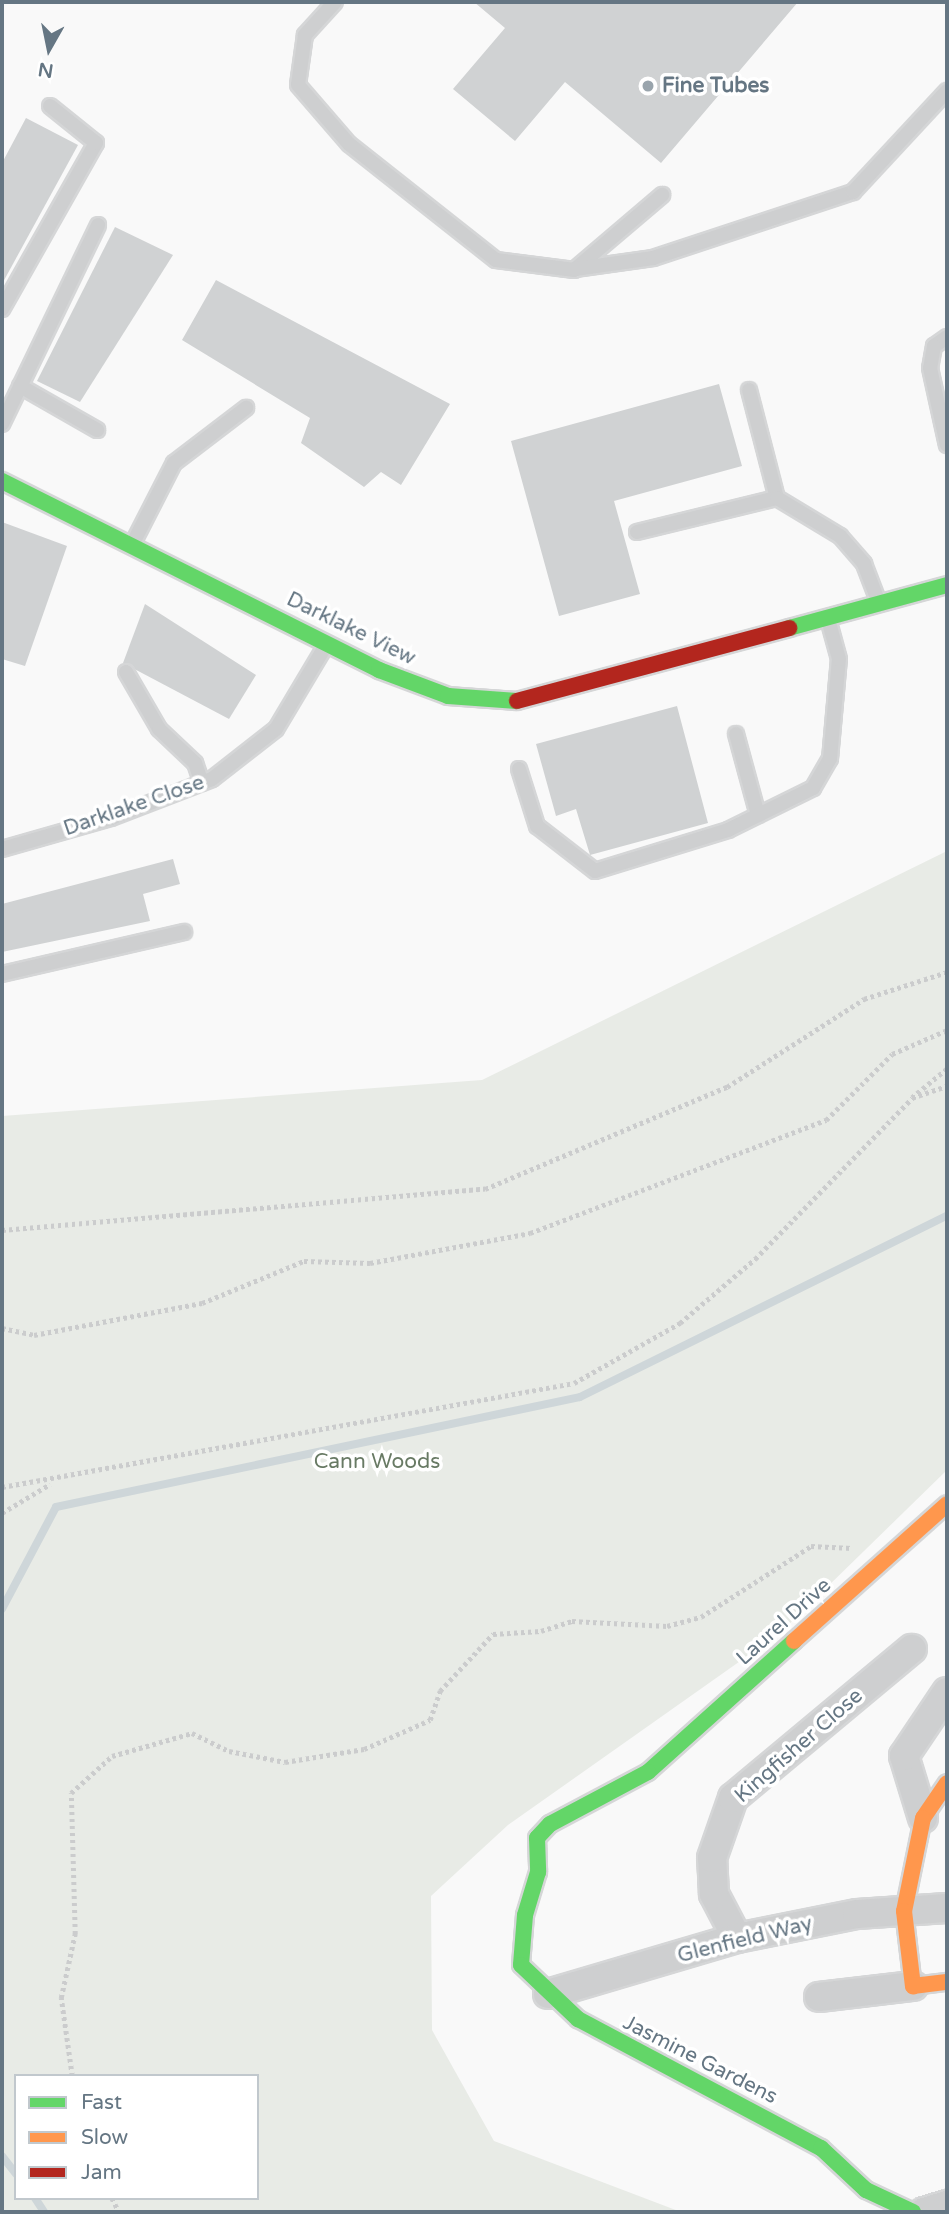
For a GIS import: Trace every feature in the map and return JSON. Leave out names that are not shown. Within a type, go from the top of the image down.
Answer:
[{"type":"street","name":"Darklake View","points":[[2,481],[133,543],[379,670],[448,696],[517,701],[947,585]]},
{"type":"street","name":"Laurel Drive","points":[[537,1838],[550,1824],[648,1772],[947,1504]]},
{"type":"street","name":"Kingfisher Close","points":[[737,1938],[714,1894],[712,1858],[733,1798],[912,1649]]},
{"type":"street","points":[[923,1818],[904,1756],[947,1692]]},
{"type":"street","points":[[914,1986],[904,1911],[923,1818],[947,1783]]},
{"type":"street","name":"Jasmine Gardens","points":[[537,1838],[538,1872],[525,1915],[521,1965],[548,1994],[657,2066],[821,2148],[866,2190],[913,2212]]},
{"type":"street","name":"Glenfield Way","points":[[548,1994],[737,1938],[904,1911],[947,1908]]},
{"type":"street","points":[[819,1997],[947,1982]]},
{"type":"street","points":[[925,2212],[947,2205]]},
{"type":"lane","points":[[335,2],[304,35],[298,85],[349,144],[496,260],[574,270],[653,258],[853,192],[947,91]]},
{"type":"lane","points":[[2,309],[96,143],[50,106]]},
{"type":"lane","points":[[574,270],[662,195]]},
{"type":"lane","points":[[2,424],[98,225]]},
{"type":"lane","points":[[947,337],[934,346],[930,368],[947,444]]},
{"type":"lane","points":[[20,386],[97,430]]},
{"type":"lane","points":[[749,390],[777,498]]},
{"type":"lane","points":[[133,543],[174,463],[246,408]]},
{"type":"lane","points":[[637,531],[777,498],[840,536],[864,564],[879,603]]},
{"type":"lane","points":[[519,769],[537,826],[594,871],[758,815],[813,788],[830,758],[839,659],[828,617]]},
{"type":"lane","name":"Darklake Close","points":[[2,849],[202,783],[276,729],[328,642]]},
{"type":"lane","points":[[126,672],[159,729],[195,763],[202,783]]},
{"type":"lane","points":[[736,733],[758,815]]},
{"type":"lane","points":[[2,974],[184,932]]},
{"type":"path","points":[[2,1230],[485,1189],[727,1087],[864,999],[947,972]]},
{"type":"path","points":[[2,1328],[34,1335],[202,1303],[304,1261],[370,1263],[530,1233],[826,1120],[892,1054],[947,1030]]},
{"type":"path","points":[[2,1487],[54,1482],[421,1406],[574,1382],[680,1323],[708,1299],[912,1097],[947,1069]]},
{"type":"path","points":[[912,1097],[947,1086]]},
{"type":"path","points":[[2,1513],[54,1482]]},
{"type":"path","points":[[72,2074],[61,1998],[75,1934],[71,1793],[112,1756],[192,1733],[229,1751],[285,1762],[364,1749],[430,1720],[440,1691],[493,1634],[541,1631],[572,1620],[667,1626],[701,1617],[811,1546],[895,1550]]},
{"type":"green space","name":"Cann Woods","points":[[947,851],[947,1470],[780,1633],[508,1825],[431,1896],[432,2030],[494,2141],[681,2212],[2,2212],[2,1116],[482,1080]]},
{"type":"building","name":"Fine Tubes","points":[[474,2],[798,2],[661,163],[565,82],[515,141],[453,89],[505,28]]},
{"type":"building","points":[[26,118],[78,145],[2,284],[2,163]]},
{"type":"building","points":[[115,227],[173,255],[80,402],[37,381]]},
{"type":"building","points":[[216,280],[450,404],[401,485],[381,472],[364,487],[301,443],[310,418],[182,340]]},
{"type":"building","points":[[719,384],[742,466],[614,501],[640,594],[559,616],[511,441]]},
{"type":"building","points":[[2,522],[67,546],[25,666],[2,659]]},
{"type":"building","points":[[145,604],[256,675],[229,719],[123,663]]},
{"type":"building","points":[[677,706],[708,823],[590,855],[576,809],[556,816],[536,744]]},
{"type":"building","points":[[173,859],[180,884],[143,894],[150,921],[2,952],[2,904]]},
{"type":"waterway","points":[[2,1609],[56,1507],[580,1397],[947,1216]]},
{"type":"waterway","points":[[2,2156],[14,2171]]},
{"type":"waterway","points":[[36,2200],[44,2212]]},
{"type":"traffic: fast","points":[[2,481],[379,670],[448,696],[517,701]]},
{"type":"traffic: fast","points":[[789,628],[947,585]]},
{"type":"traffic: fast","points":[[794,1641],[648,1772],[550,1824],[537,1838],[538,1872],[525,1915],[521,1965],[578,2019],[821,2148],[866,2190],[913,2212]]},
{"type":"traffic: slow","points":[[794,1641],[947,1504]]},
{"type":"traffic: slow","points":[[947,1783],[923,1818],[904,1911],[913,1986],[947,1982]]},
{"type":"traffic: jam","points":[[517,701],[789,628]]},
{"type":"place","name":"Fine Tubes","points":[[648,86]]}]
